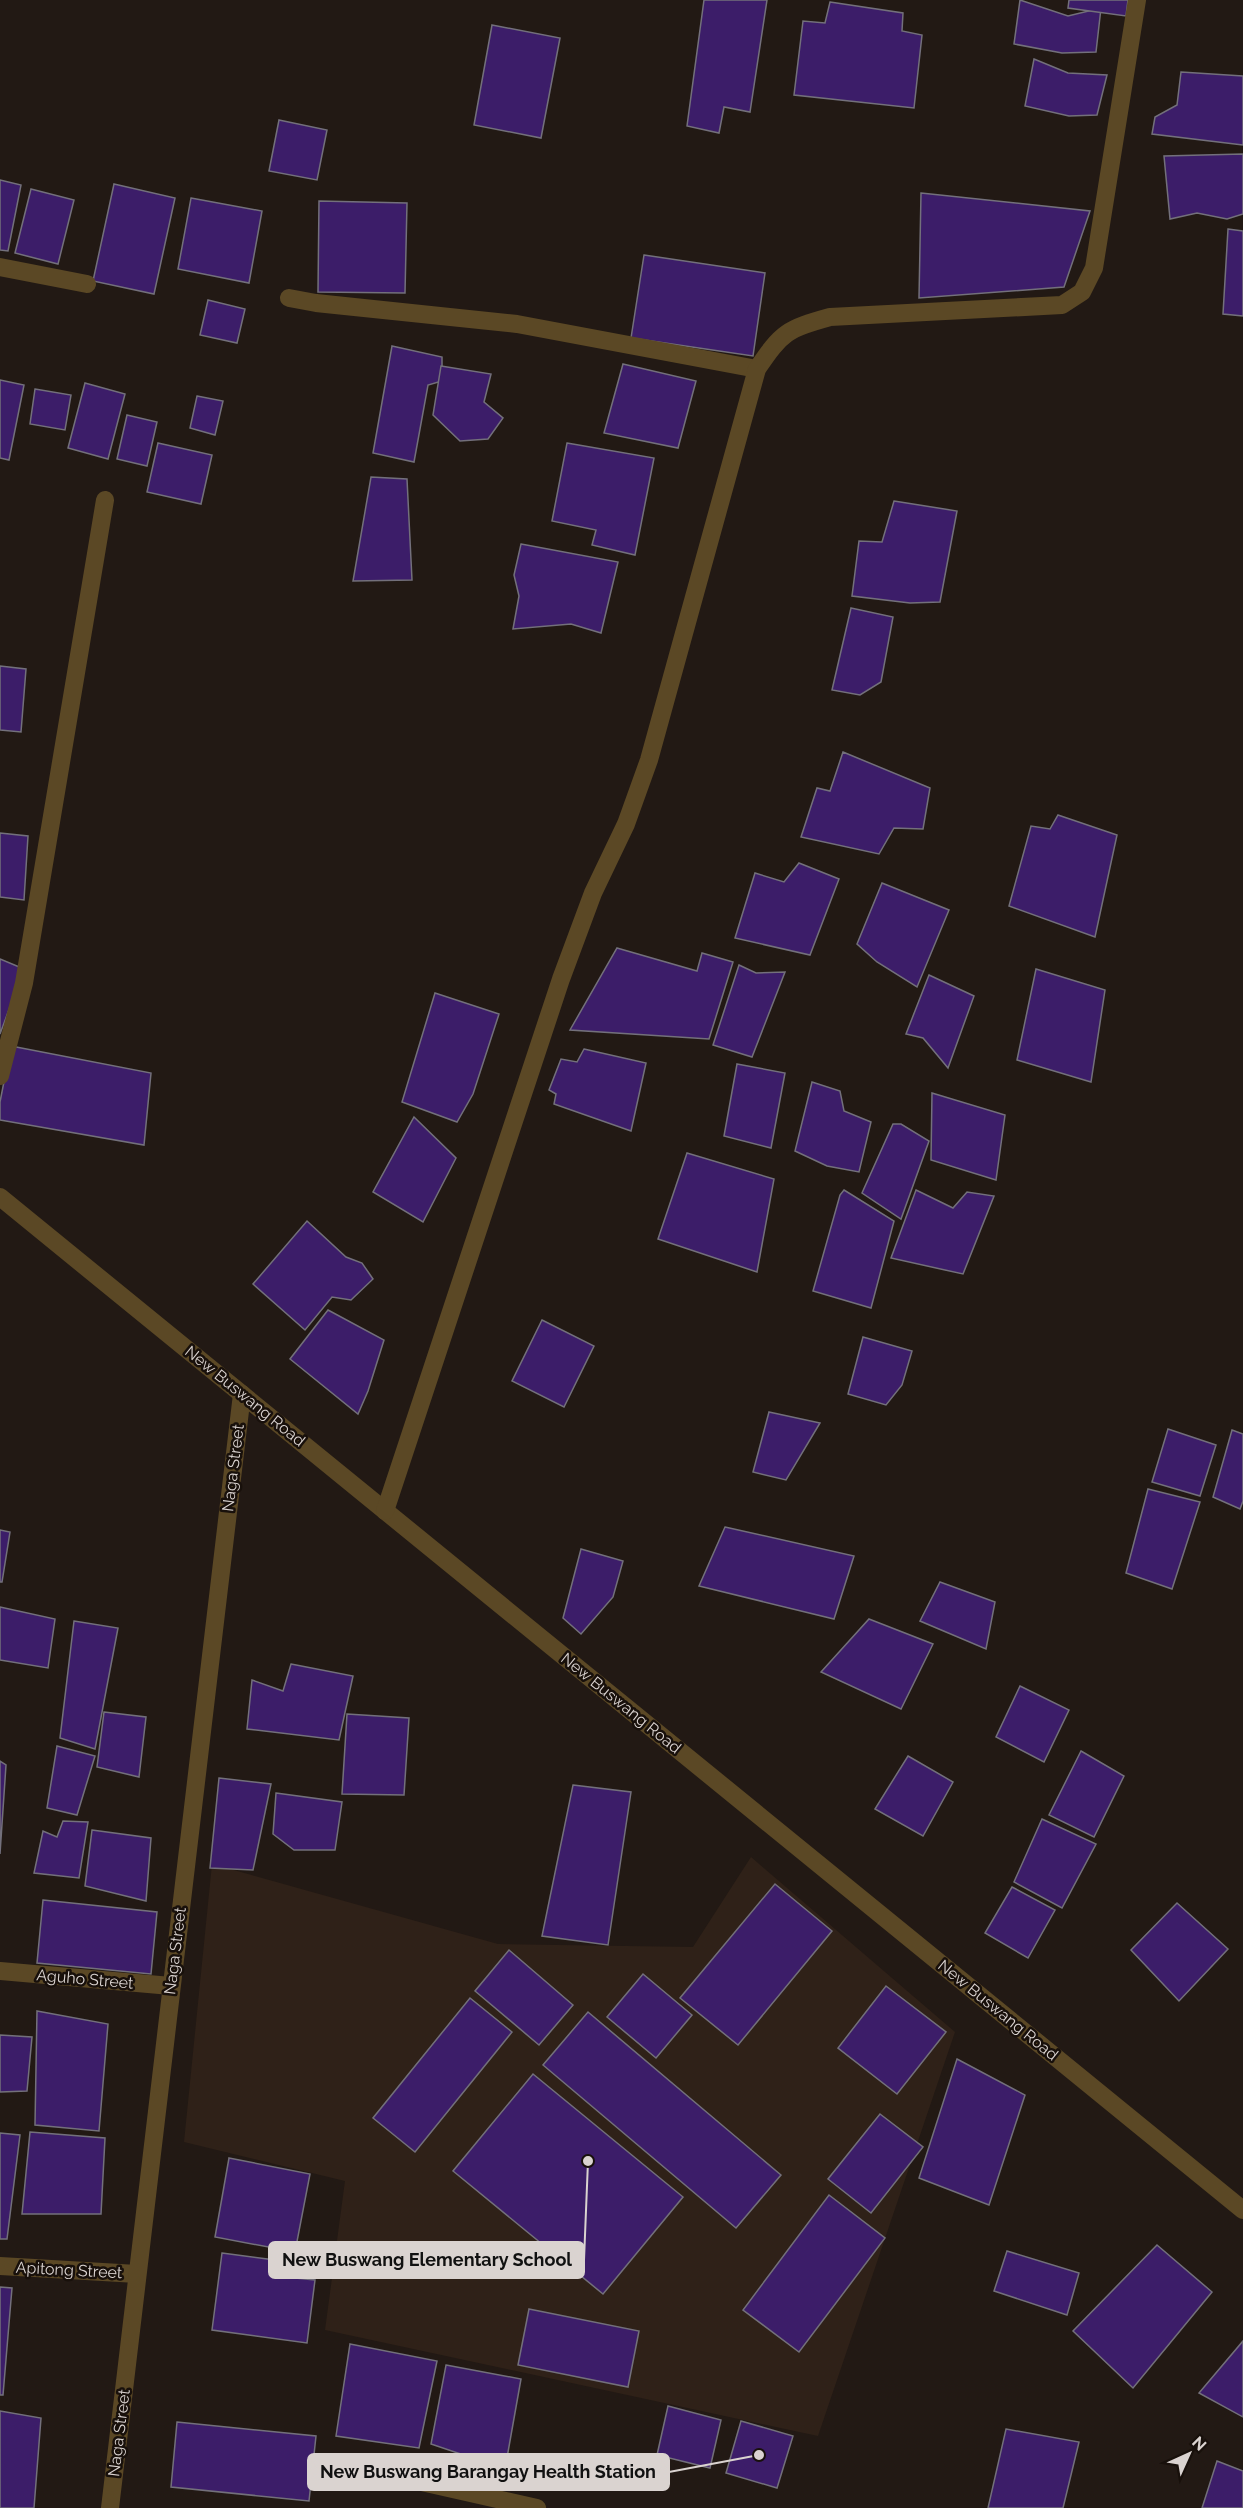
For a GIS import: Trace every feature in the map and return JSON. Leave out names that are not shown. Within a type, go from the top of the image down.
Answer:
[{"type":"street","points":[[385,1511],[561,979],[593,893],[626,824],[649,760],[757,369],[774,344],[795,327],[830,317],[1062,305],[1082,292],[1094,268],[1137,0]]},
{"type":"street","points":[[0,267],[87,284]]},
{"type":"street","points":[[289,298],[316,303],[517,324],[757,369]]},
{"type":"street","points":[[0,1076],[24,983],[105,500]]},
{"type":"street","name":"New Buswang Road","points":[[0,1197],[1243,2210]]},
{"type":"street","name":"Naga Street","points":[[110,2508],[242,1394]]},
{"type":"street","name":"Aguho Street","points":[[0,1971],[171,1986]]},
{"type":"street","name":"Apitong Street","points":[[0,2266],[137,2274]]},
{"type":"street","points":[[364,2469],[537,2508]]},
{"type":"shaded area","points":[[751,1857],[955,2032],[818,2436],[325,2330],[345,2181],[184,2142],[212,1864],[498,1944],[693,1947]]},
{"type":"building","points":[[704,0],[767,0],[750,112],[724,107],[719,133],[687,126]]},
{"type":"building","points":[[1020,0],[1068,16],[1101,8],[1096,52],[1062,53],[1014,44]]},
{"type":"building","points":[[1069,0],[1128,0],[1126,16],[1068,8]]},
{"type":"building","points":[[830,2],[903,13],[902,31],[922,35],[914,108],[794,95],[803,21],[825,23]]},
{"type":"building","points":[[492,25],[560,38],[541,138],[474,125]]},
{"type":"building","points":[[1034,59],[1068,73],[1107,75],[1097,115],[1069,116],[1025,106]]},
{"type":"building","points":[[1181,72],[1243,76],[1243,145],[1152,134],[1155,117],[1177,105]]},
{"type":"building","points":[[279,120],[327,130],[317,180],[269,171]]},
{"type":"building","points":[[1243,154],[1243,214],[1227,219],[1197,213],[1170,219],[1164,156]]},
{"type":"building","points":[[0,180],[21,185],[8,251],[0,250]]},
{"type":"building","points":[[114,184],[175,198],[154,294],[93,281]]},
{"type":"building","points":[[31,189],[74,200],[58,264],[15,253]]},
{"type":"building","points":[[921,193],[1090,211],[1064,287],[919,298]]},
{"type":"building","points":[[191,198],[262,211],[249,283],[178,269]]},
{"type":"building","points":[[319,201],[407,203],[405,293],[318,292]]},
{"type":"building","points":[[1228,229],[1243,231],[1243,316],[1223,314]]},
{"type":"building","points":[[644,255],[765,273],[753,356],[631,338]]},
{"type":"building","points":[[208,300],[245,309],[237,343],[200,335]]},
{"type":"building","points":[[392,346],[442,357],[442,381],[428,385],[414,462],[373,453]]},
{"type":"building","points":[[623,364],[696,381],[678,448],[604,433]]},
{"type":"building","points":[[441,366],[491,374],[484,402],[503,418],[488,439],[460,441],[433,415]]},
{"type":"building","points":[[0,380],[24,385],[9,460],[0,458]]},
{"type":"building","points":[[85,383],[125,394],[108,459],[68,448]]},
{"type":"building","points":[[35,389],[71,395],[65,430],[30,424]]},
{"type":"building","points":[[197,396],[223,401],[215,435],[190,428]]},
{"type":"building","points":[[127,415],[157,422],[147,466],[117,459]]},
{"type":"building","points":[[158,443],[212,455],[201,504],[147,492]]},
{"type":"building","points":[[567,443],[654,458],[635,555],[592,545],[596,530],[552,521]]},
{"type":"building","points":[[371,477],[407,479],[412,580],[353,581]]},
{"type":"building","points":[[894,501],[957,511],[940,602],[910,603],[852,596],[859,541],[882,542]]},
{"type":"building","points":[[521,544],[618,562],[601,633],[571,624],[513,629],[519,596],[514,575]]},
{"type":"building","points":[[851,608],[893,617],[881,682],[860,695],[832,690]]},
{"type":"building","points":[[0,666],[26,669],[21,732],[0,730]]},
{"type":"building","points":[[843,752],[930,788],[923,829],[894,828],[879,854],[801,837],[817,788],[830,791]]},
{"type":"building","points":[[1058,815],[1117,835],[1095,937],[1009,906],[1031,826],[1050,829]]},
{"type":"building","points":[[0,833],[28,836],[24,900],[0,897]]},
{"type":"building","points":[[799,863],[839,879],[810,955],[735,938],[755,873],[784,882]]},
{"type":"building","points":[[882,883],[949,910],[917,987],[877,962],[857,944]]},
{"type":"building","points":[[617,948],[697,971],[702,953],[733,962],[709,1039],[570,1030]]},
{"type":"building","points":[[0,959],[24,969],[0,1034]]},
{"type":"building","points":[[739,965],[756,973],[785,972],[752,1057],[713,1045]]},
{"type":"building","points":[[1036,969],[1105,990],[1091,1082],[1017,1060]]},
{"type":"building","points":[[929,975],[974,996],[948,1068],[923,1038],[906,1034]]},
{"type":"building","points":[[435,993],[499,1014],[473,1094],[457,1122],[402,1102]]},
{"type":"building","points":[[11,1046],[151,1073],[144,1145],[0,1120],[0,1102]]},
{"type":"building","points":[[584,1049],[646,1063],[631,1131],[554,1104],[556,1094],[549,1090],[561,1059],[577,1062]]},
{"type":"building","points":[[737,1064],[785,1073],[771,1148],[724,1136]]},
{"type":"building","points":[[812,1082],[840,1091],[844,1111],[871,1122],[859,1172],[827,1166],[795,1151]]},
{"type":"building","points":[[932,1093],[1005,1115],[996,1180],[931,1160]]},
{"type":"building","points":[[414,1117],[456,1158],[423,1222],[373,1192]]},
{"type":"building","points":[[893,1124],[901,1124],[929,1141],[901,1219],[862,1193]]},
{"type":"building","points":[[687,1153],[774,1179],[757,1272],[658,1239]]},
{"type":"building","points":[[844,1190],[894,1221],[871,1308],[813,1291],[840,1195]]},
{"type":"building","points":[[916,1190],[953,1208],[967,1192],[994,1196],[963,1274],[891,1258]]},
{"type":"building","points":[[307,1221],[346,1257],[362,1263],[373,1279],[351,1300],[332,1297],[305,1330],[253,1284]]},
{"type":"building","points":[[328,1310],[384,1340],[368,1391],[358,1414],[290,1359]]},
{"type":"building","points":[[542,1320],[594,1346],[564,1407],[512,1381]]},
{"type":"building","points":[[863,1337],[912,1351],[902,1385],[886,1405],[848,1394]]},
{"type":"building","points":[[769,1412],[820,1423],[786,1480],[753,1472]]},
{"type":"building","points":[[1168,1429],[1216,1445],[1200,1496],[1152,1482]]},
{"type":"building","points":[[1232,1430],[1243,1434],[1243,1501],[1240,1509],[1213,1497]]},
{"type":"building","points":[[1148,1489],[1200,1502],[1172,1589],[1126,1573]]},
{"type":"building","points":[[725,1527],[854,1556],[834,1619],[699,1586]]},
{"type":"building","points":[[0,1530],[10,1532],[2,1582],[0,1582]]},
{"type":"building","points":[[581,1549],[623,1561],[613,1597],[581,1634],[563,1618]]},
{"type":"building","points":[[940,1582],[995,1602],[986,1649],[920,1621]]},
{"type":"building","points":[[0,1607],[55,1619],[48,1668],[0,1660]]},
{"type":"building","points":[[869,1619],[933,1644],[901,1709],[821,1672]]},
{"type":"building","points":[[74,1621],[118,1628],[95,1749],[60,1738]]},
{"type":"building","points":[[291,1664],[353,1676],[339,1740],[247,1729],[252,1680],[283,1691]]},
{"type":"building","points":[[1020,1686],[1069,1710],[1044,1762],[996,1737]]},
{"type":"building","points":[[104,1712],[146,1717],[139,1777],[97,1767]]},
{"type":"building","points":[[347,1714],[409,1718],[404,1795],[342,1794]]},
{"type":"building","points":[[57,1746],[95,1756],[77,1815],[47,1808]]},
{"type":"building","points":[[1081,1751],[1124,1776],[1094,1837],[1049,1815]]},
{"type":"building","points":[[908,1756],[953,1782],[923,1836],[875,1809]]},
{"type":"building","points":[[0,1761],[6,1765],[0,1854]]},
{"type":"building","points":[[219,1778],[271,1784],[253,1870],[210,1868]]},
{"type":"building","points":[[573,1785],[631,1792],[608,1945],[542,1936]]},
{"type":"building","points":[[276,1793],[342,1802],[335,1850],[294,1850],[273,1834]]},
{"type":"building","points":[[1042,1819],[1096,1844],[1062,1908],[1014,1882]]},
{"type":"building","points":[[63,1821],[88,1822],[79,1878],[34,1873],[43,1831],[57,1837]]},
{"type":"building","points":[[92,1830],[151,1838],[146,1901],[85,1886]]},
{"type":"building","points":[[775,1884],[832,1931],[738,2045],[680,1998]]},
{"type":"building","points":[[1012,1887],[1055,1910],[1028,1958],[985,1933]]},
{"type":"building","points":[[43,1900],[157,1912],[151,1974],[37,1963]]},
{"type":"building","points":[[1177,1903],[1228,1949],[1179,2001],[1131,1950]]},
{"type":"building","points":[[509,1950],[573,2005],[539,2045],[475,1991]]},
{"type":"building","points":[[643,1974],[692,2015],[656,2058],[607,2017]]},
{"type":"building","points":[[886,1986],[946,2032],[897,2094],[838,2048]]},
{"type":"building","points":[[470,1998],[512,2032],[415,2152],[373,2118]]},
{"type":"building","points":[[37,2011],[108,2024],[99,2131],[35,2125]]},
{"type":"building","points":[[588,2012],[781,2175],[736,2228],[543,2065]]},
{"type":"building","points":[[0,2035],[32,2037],[27,2091],[0,2092]]},
{"type":"building","points":[[957,2059],[1025,2095],[989,2205],[919,2178]]},
{"type":"building","points":[[533,2074],[683,2197],[603,2294],[453,2171]]},
{"type":"building","points":[[880,2114],[923,2147],[871,2213],[828,2179]]},
{"type":"building","points":[[30,2132],[105,2138],[101,2214],[22,2214]]},
{"type":"building","points":[[0,2133],[20,2135],[7,2239],[0,2239]]},
{"type":"building","points":[[229,2158],[310,2174],[295,2252],[215,2237]]},
{"type":"building","points":[[829,2195],[885,2238],[799,2352],[743,2310]]},
{"type":"building","points":[[1157,2245],[1212,2292],[1133,2388],[1073,2331]]},
{"type":"building","points":[[1007,2251],[1079,2273],[1067,2315],[994,2291]]},
{"type":"building","points":[[222,2253],[298,2263],[296,2278],[315,2280],[307,2343],[212,2330]]},
{"type":"building","points":[[0,2287],[12,2288],[3,2395],[0,2395]]},
{"type":"building","points":[[529,2309],[639,2331],[628,2387],[518,2365]]},
{"type":"building","points":[[1243,2341],[1243,2417],[1199,2393]]},
{"type":"building","points":[[350,2344],[437,2361],[419,2448],[336,2436]]},
{"type":"building","points":[[446,2365],[521,2379],[505,2469],[431,2444]]},
{"type":"building","points":[[668,2406],[721,2420],[710,2468],[657,2455]]},
{"type":"building","points":[[0,2411],[41,2418],[34,2508],[0,2508]]},
{"type":"building","points":[[741,2421],[793,2436],[777,2488],[726,2473]]},
{"type":"building","points":[[177,2422],[316,2436],[309,2501],[171,2487]]},
{"type":"building","points":[[1006,2429],[1079,2442],[1063,2508],[988,2508]]},
{"type":"building","points":[[1217,2461],[1243,2471],[1243,2508],[1202,2508]]},
{"type":"place","name":"New Buswang Elementary School","points":[[588,2161]]},
{"type":"place","name":"New Buswang Barangay Health Station","points":[[759,2455]]}]
